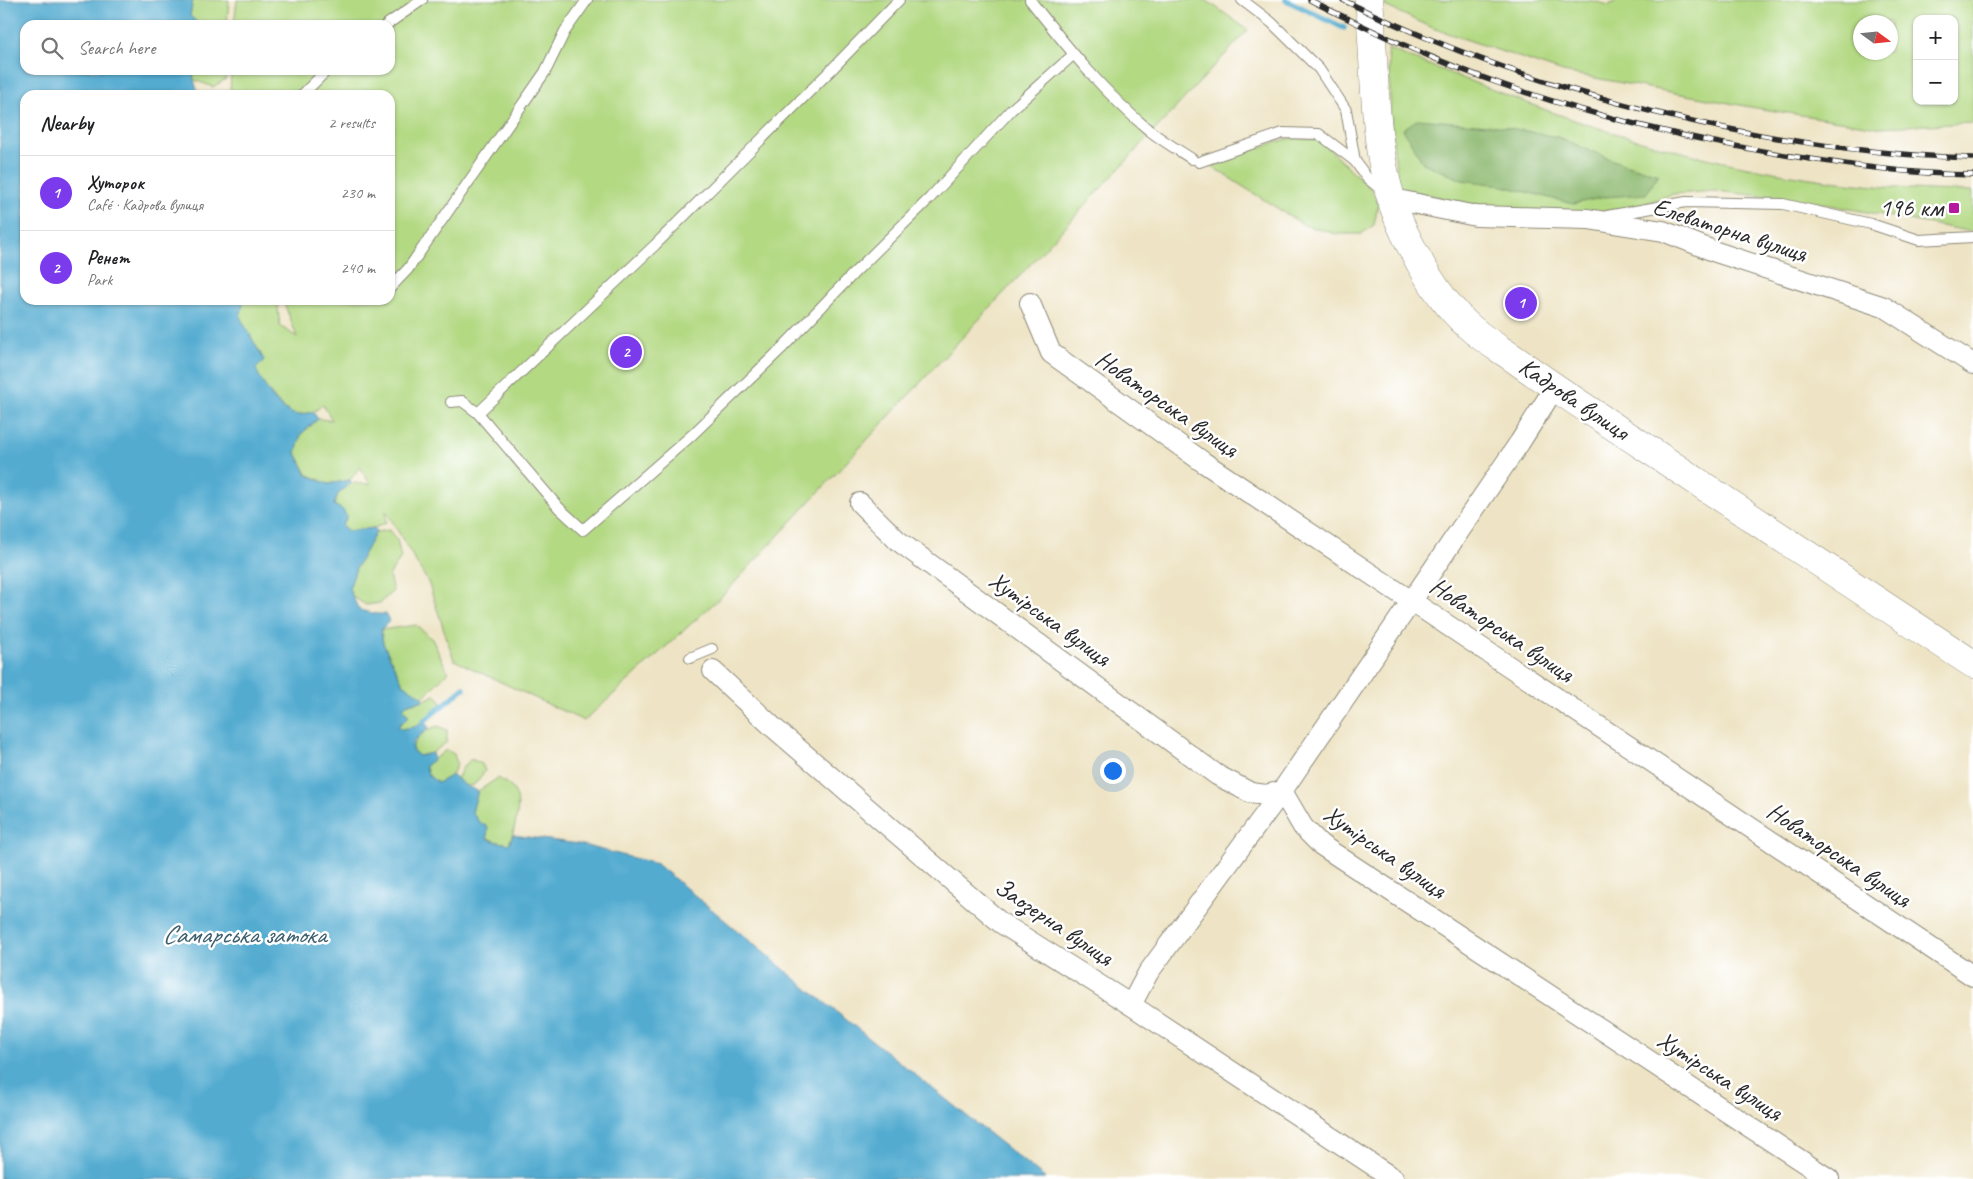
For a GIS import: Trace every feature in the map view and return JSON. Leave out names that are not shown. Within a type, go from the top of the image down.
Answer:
[{"type":"street","name":"Кадрова вулиця","points":[[1369,0],[1379,130],[1385,170],[1392,199],[1403,229],[1419,261],[1432,284],[1450,306],[1472,330],[1554,387],[1973,664]]},
{"type":"street","name":"Елеваторна вулиця","points":[[1392,199],[1476,216],[1588,219],[1663,231],[1716,252],[1884,307],[1973,364]]},
{"type":"street","name":"Новаторська вулиця","points":[[1030,303],[1050,352],[1203,462],[1973,976]]},
{"type":"street","points":[[1130,1005],[1148,973],[1282,791],[1412,602],[1520,442],[1554,387]]},
{"type":"street","name":"Хутірська вулиця","points":[[860,503],[897,540],[1217,775],[1251,793],[1266,795],[1282,791],[1303,827],[1321,845],[1829,1179]]},
{"type":"street","name":"Заозерна вулиця","points":[[713,671],[774,728],[1001,923],[1130,1005],[1394,1179]]},
{"type":"lane","points":[[393,20],[422,0]]},
{"type":"lane","points":[[395,283],[408,269],[545,72],[564,31],[587,0]]},
{"type":"lane","points":[[478,413],[655,245],[832,70],[899,0]]},
{"type":"lane","points":[[1030,0],[1073,55],[1151,131],[1196,160],[1283,133],[1319,134],[1356,161],[1367,178],[1392,199]]},
{"type":"lane","points":[[1242,0],[1271,22],[1319,69],[1346,110],[1356,161]]},
{"type":"lane","points":[[451,402],[462,401],[478,413],[559,508],[583,530],[692,435],[781,350],[854,273],[930,198],[1011,110],[1073,55]]},
{"type":"lane","points":[[307,90],[322,75]]},
{"type":"lane","points":[[1588,219],[1686,202],[1783,204],[1872,224],[1919,240],[1973,238]]},
{"type":"lane","points":[[690,658],[712,649]]},
{"type":"green space","points":[[193,0],[229,0],[227,20],[194,20],[190,16]]},
{"type":"green space","points":[[237,0],[1206,0],[1248,30],[724,594],[584,721],[454,660],[428,582],[386,511],[386,523],[374,528],[348,531],[342,525],[334,505],[338,494],[351,483],[370,484],[360,467],[350,480],[328,484],[307,474],[296,453],[301,434],[318,419],[332,420],[323,405],[313,412],[294,415],[272,395],[262,383],[255,369],[264,360],[240,317],[242,305],[278,305],[280,326],[297,337],[285,305],[395,305],[395,90],[230,90],[231,75],[395,75],[395,20],[235,20]]},
{"type":"green space","points":[[1386,0],[1589,0],[1609,5],[1619,0],[1973,0],[1973,123],[1878,127],[1756,108],[1563,72],[1435,29],[1385,6]]},
{"type":"green space","points":[[1388,49],[1577,121],[1680,152],[1763,170],[1848,183],[1932,190],[1973,191],[1973,232],[1808,201],[1715,191],[1673,194],[1632,208],[1573,215],[1470,204],[1398,188],[1391,121]]},
{"type":"green space","points":[[193,75],[226,75],[226,79],[213,87],[192,79]]},
{"type":"green space","points":[[1418,119],[1500,126],[1558,137],[1620,163],[1659,174],[1646,194],[1605,197],[1573,204],[1499,185],[1462,180],[1423,163],[1403,129]]},
{"type":"green space","points":[[1291,138],[1320,140],[1372,190],[1378,204],[1374,225],[1361,234],[1337,234],[1304,225],[1212,167],[1263,146]]},
{"type":"green space","points":[[389,530],[397,540],[401,557],[389,576],[393,591],[380,603],[366,605],[353,597],[349,589],[356,568],[376,532]]},
{"type":"green space","points":[[416,625],[432,639],[448,672],[423,697],[403,684],[383,643],[381,630]]},
{"type":"green space","points":[[435,695],[441,700],[439,709],[414,727],[401,729],[398,726],[409,716],[403,709],[406,704],[422,701]]},
{"type":"green space","points":[[438,726],[447,730],[447,742],[432,753],[419,756],[412,750],[415,742],[429,729]]},
{"type":"green space","points":[[446,750],[454,754],[457,764],[452,775],[438,783],[429,776],[425,766]]},
{"type":"green space","points":[[471,759],[482,764],[485,771],[474,785],[466,786],[457,779],[463,767]]},
{"type":"green space","points":[[498,778],[512,788],[518,803],[515,827],[509,844],[493,840],[485,835],[472,812],[478,791]]},
{"type":"water","name":"Самарська затока","points":[[0,0],[193,0],[190,16],[194,20],[20,20],[20,75],[194,75],[197,90],[20,90],[20,305],[243,305],[240,317],[264,360],[256,369],[266,388],[277,402],[288,411],[298,415],[313,412],[318,419],[301,434],[296,453],[307,475],[328,484],[350,480],[351,483],[338,494],[334,505],[343,510],[347,517],[342,526],[348,531],[374,528],[376,532],[356,568],[349,589],[359,610],[386,614],[389,621],[381,630],[383,643],[403,684],[423,697],[422,701],[406,704],[403,710],[409,716],[398,726],[402,729],[414,727],[424,721],[429,728],[413,742],[412,750],[419,756],[432,753],[434,759],[425,766],[429,776],[438,783],[452,775],[466,786],[478,791],[472,812],[480,823],[488,827],[487,838],[493,841],[509,844],[513,835],[579,844],[657,864],[809,990],[1046,1179],[0,1179]]},
{"type":"waterway","points":[[1286,0],[1344,28]]},
{"type":"waterway","points":[[424,721],[464,688]]},
{"type":"railway","points":[[1310,0],[1381,35],[1454,67],[1538,97],[1608,117],[1714,142],[1785,155],[1879,168],[1973,175]]},
{"type":"railway","points":[[1343,0],[1389,22],[1484,60],[1532,77],[1630,106],[1729,129],[1820,145],[1912,155],[1973,158]]},
{"type":"place","name":"196 км","points":[[1954,208]]},
{"type":"place","name":"Хуторок","points":[[1521,303]]},
{"type":"place","name":"Ренет","points":[[626,352]]}]
